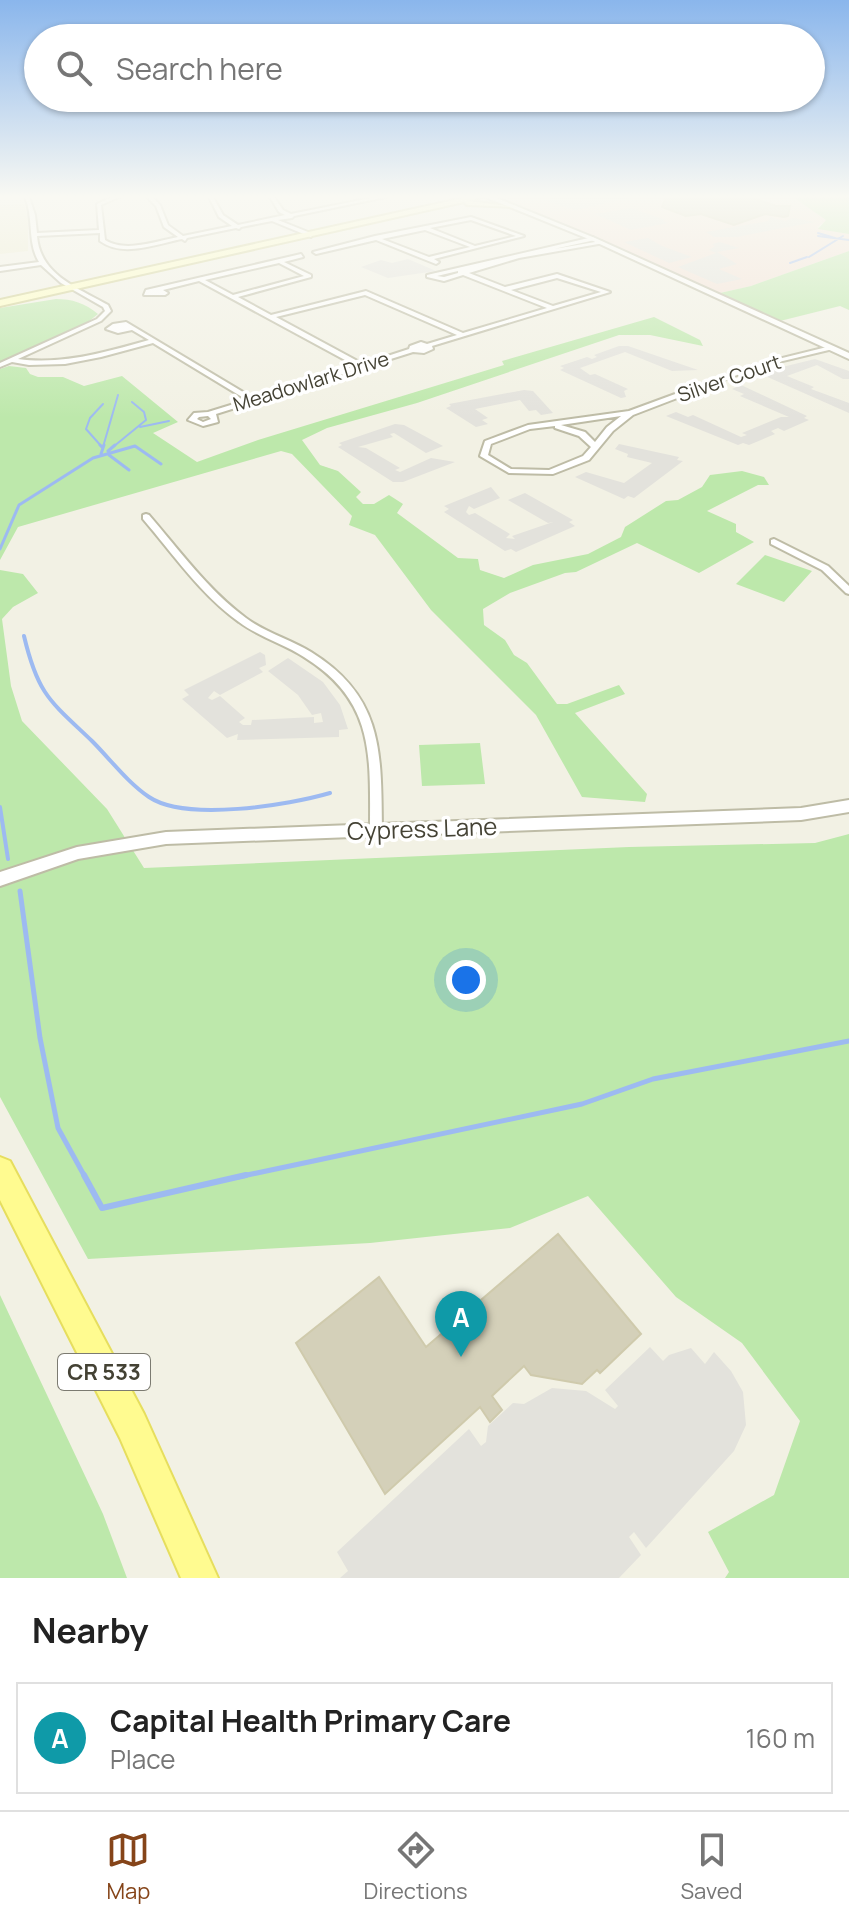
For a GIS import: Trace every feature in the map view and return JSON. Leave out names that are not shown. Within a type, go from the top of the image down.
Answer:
[{"type":"main road","points":[[0,303],[149,271]]},
{"type":"main road","name":"CR 533","points":[[0,1171],[132,1426],[200,1578]]},
{"type":"street","points":[[0,365],[107,314],[106,306],[53,271]]},
{"type":"street","points":[[160,289],[236,271]]},
{"type":"street","points":[[233,297],[309,276],[298,271]]},
{"type":"street","points":[[458,271],[553,308]]},
{"type":"street","points":[[662,271],[849,356]]},
{"type":"street","name":"Meadowlark Drive","points":[[209,414],[413,350],[427,351],[431,349],[429,345],[607,292],[557,276],[506,289]]},
{"type":"street","points":[[199,279],[362,366]]},
{"type":"street","points":[[270,317],[366,293],[463,335]]},
{"type":"street","points":[[133,328],[250,399]]},
{"type":"street","points":[[10,360],[53,364],[154,341]]},
{"type":"street","name":"Silver Court","points":[[630,413],[610,429],[590,455],[578,462],[541,473],[509,471],[484,456],[485,447],[500,436],[528,427],[630,413],[747,369],[831,348]]},
{"type":"street","points":[[547,425],[577,431],[595,447]]},
{"type":"street","points":[[146,517],[239,618],[317,660],[353,692],[374,739],[376,830]]},
{"type":"street","points":[[774,542],[825,568],[849,591]]},
{"type":"street","name":"Cypress Lane","points":[[0,879],[77,853],[141,841],[801,814],[849,806]]},
{"type":"shaded area","points":[[370,271],[436,271],[388,278]]},
{"type":"shaded area","points":[[668,271],[794,271],[751,286],[720,293]]},
{"type":"shaded area","points":[[686,271],[723,271],[742,279],[717,284]]},
{"type":"shaded area","points":[[628,346],[698,370],[672,371],[625,352],[580,368],[590,375],[595,374],[628,389],[624,391],[626,397],[621,398],[560,370],[564,368],[560,366],[587,357],[592,359],[597,357],[594,355]]},
{"type":"shaded area","points":[[815,359],[849,371],[849,379],[843,379],[817,365],[787,376],[849,403],[849,413],[762,372]]},
{"type":"shaded area","points":[[741,385],[807,416],[804,418],[809,420],[784,431],[778,428],[771,431],[775,434],[749,445],[738,445],[666,416],[676,412],[688,417],[693,415],[741,437],[747,435],[742,433],[781,417],[789,417],[740,396],[744,394],[732,389]]},
{"type":"shaded area","points":[[533,391],[553,413],[541,415],[536,410],[529,411],[520,400],[475,409],[488,418],[482,420],[488,424],[476,427],[446,408],[451,406],[449,404]]},
{"type":"shaded area","points":[[395,424],[404,425],[443,446],[426,453],[394,433],[390,434],[393,437],[358,447],[366,448],[400,468],[395,470],[400,472],[431,458],[455,462],[403,482],[393,482],[338,447],[342,445],[339,443]]},
{"type":"shaded area","points":[[619,444],[679,457],[677,460],[683,461],[634,498],[628,496],[624,499],[575,477],[586,472],[624,483],[652,463],[627,457],[628,454],[615,449]]},
{"type":"shaded area","points":[[491,487],[500,498],[474,509],[469,506],[466,512],[469,515],[475,513],[510,534],[506,538],[515,539],[512,536],[553,522],[548,523],[508,500],[525,493],[573,520],[569,522],[575,526],[516,552],[511,549],[505,551],[444,512],[449,509],[444,506]]},
{"type":"shaded area","points":[[260,652],[265,655],[266,665],[259,668],[263,672],[220,695],[214,691],[208,698],[212,700],[220,696],[245,718],[239,722],[243,725],[251,725],[252,720],[314,717],[314,723],[323,722],[321,713],[312,715],[298,695],[268,671],[288,658],[323,682],[340,705],[348,729],[339,730],[339,737],[237,740],[238,734],[227,738],[182,699],[189,695],[184,690]]},
{"type":"shaded area","points":[[650,1347],[663,1361],[669,1355],[691,1348],[705,1364],[714,1352],[731,1371],[743,1392],[746,1425],[734,1451],[646,1548],[634,1532],[629,1537],[641,1555],[619,1578],[340,1578],[348,1571],[337,1552],[469,1429],[481,1446],[486,1442],[488,1426],[513,1403],[524,1404],[552,1388],[586,1391],[615,1409],[618,1406],[605,1390]]},
{"type":"green space","points":[[794,271],[849,271],[849,310],[840,306],[780,321],[720,293]]},
{"type":"green space","points":[[56,299],[78,302],[98,314],[88,322],[0,362],[0,308]]},
{"type":"green space","points":[[654,317],[700,340],[703,346],[650,335],[619,335],[417,403],[327,428],[302,440],[320,465],[338,471],[361,492],[356,497],[363,504],[374,504],[389,495],[403,504],[397,513],[458,558],[478,559],[480,570],[504,578],[533,565],[588,554],[621,537],[625,527],[666,501],[678,500],[702,487],[710,475],[742,471],[764,477],[769,485],[758,485],[707,511],[736,524],[736,532],[754,542],[699,573],[637,543],[576,572],[510,593],[483,609],[484,625],[505,640],[514,655],[527,663],[557,704],[567,704],[619,685],[625,694],[575,713],[647,794],[645,802],[582,797],[536,715],[431,610],[375,535],[349,525],[352,516],[292,454],[281,451],[18,527],[0,560],[0,369],[9,366],[26,368],[38,377],[63,377],[84,386],[122,376],[178,422],[153,433],[197,462],[258,440],[504,365],[502,361]]},
{"type":"green space","points":[[765,555],[812,571],[784,602],[736,584]]},
{"type":"green space","points":[[0,570],[23,574],[38,593],[13,607],[2,619],[11,686],[22,721],[107,809],[144,868],[629,847],[815,843],[849,834],[849,1578],[725,1578],[729,1572],[708,1532],[774,1495],[800,1421],[742,1343],[676,1297],[588,1196],[510,1228],[370,1243],[88,1259],[0,1097]]},
{"type":"green space","points":[[480,743],[485,784],[422,786],[419,745]]},
{"type":"green space","points":[[0,1295],[103,1514],[127,1578],[0,1578]]},
{"type":"building","points":[[558,1234],[641,1334],[600,1373],[597,1370],[582,1384],[531,1375],[524,1366],[492,1396],[502,1410],[490,1422],[480,1407],[385,1494],[296,1343],[379,1277],[426,1347]]},
{"type":"waterway","points":[[103,447],[118,395]]},
{"type":"waterway","points":[[113,447],[146,420],[144,412],[132,402]]},
{"type":"waterway","points":[[102,447],[86,429],[90,418],[103,404]]},
{"type":"waterway","points":[[140,427],[169,421]]},
{"type":"waterway","points":[[108,451],[115,445]]},
{"type":"waterway","points":[[0,549],[19,505],[93,458],[135,446],[161,464]]},
{"type":"waterway","points":[[101,454],[103,448]]},
{"type":"waterway","points":[[109,455],[129,470]]},
{"type":"waterway","points":[[24,636],[35,672],[48,696],[126,778],[149,797],[187,809],[212,810],[264,806],[330,793]]},
{"type":"waterway","points":[[0,807],[8,859]]},
{"type":"waterway","points":[[20,891],[40,1038],[58,1128],[85,1177]]},
{"type":"waterway","points":[[238,1177],[582,1104],[653,1079],[849,1041]]},
{"type":"waterway","points":[[84,1175],[102,1208],[246,1175]]},
{"type":"place","name":"Capital Health Primary Care","points":[[461,1357]]}]
